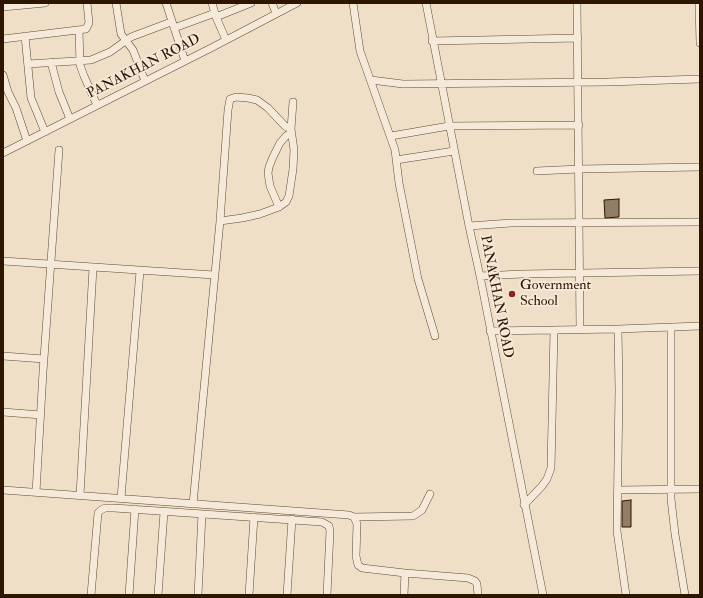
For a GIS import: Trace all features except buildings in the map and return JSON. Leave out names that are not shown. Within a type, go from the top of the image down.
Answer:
[{"type":"street","points":[[3,8],[45,3]]},
{"type":"street","points":[[3,39],[86,29],[89,19],[87,3]]},
{"type":"street","points":[[116,3],[120,28],[125,40],[133,50],[145,82]]},
{"type":"street","points":[[166,3],[185,61]]},
{"type":"street","points":[[212,3],[215,15],[226,40]]},
{"type":"street","points":[[28,64],[91,60],[110,52],[125,40],[173,25],[215,15],[251,3]]},
{"type":"street","points":[[272,3],[276,14]]},
{"type":"street","name":"PANAKHAN ROAD","points":[[3,153],[145,82],[296,3]]},
{"type":"street","points":[[353,3],[358,42],[391,136],[418,279],[435,336]]},
{"type":"street","name":"PANAKHAN ROAD","points":[[426,3],[468,226],[480,276],[524,505],[543,595]]},
{"type":"street","points":[[577,3],[580,330]]},
{"type":"street","points":[[699,3],[700,43]]},
{"type":"street","points":[[79,30],[79,61],[97,105]]},
{"type":"street","points":[[25,36],[31,98],[45,132]]},
{"type":"street","points":[[432,41],[578,38]]},
{"type":"street","points":[[51,62],[59,92],[70,119]]},
{"type":"street","points":[[3,75],[27,141]]},
{"type":"street","points":[[371,80],[403,84],[441,84],[700,79]]},
{"type":"street","points":[[193,504],[230,100],[236,97],[257,100],[268,108],[291,131]]},
{"type":"street","points":[[220,221],[242,218],[279,207],[288,199],[294,169],[294,150],[291,131],[293,102]]},
{"type":"street","points":[[391,136],[449,126],[579,125]]},
{"type":"street","points":[[279,207],[270,186],[268,173],[273,157],[280,143],[291,131]]},
{"type":"street","points":[[36,492],[59,150]]},
{"type":"street","points":[[396,160],[454,150]]},
{"type":"street","points":[[537,171],[700,167]]},
{"type":"street","points":[[468,226],[511,223],[579,224],[700,222]]},
{"type":"street","points":[[3,262],[214,275]]},
{"type":"street","points":[[80,495],[94,268]]},
{"type":"street","points":[[121,498],[140,271]]},
{"type":"street","points":[[480,276],[700,271]]},
{"type":"street","points":[[490,331],[618,330],[700,326]]},
{"type":"street","points":[[671,328],[671,489],[675,534],[685,595]]},
{"type":"street","points":[[524,505],[542,486],[547,479],[551,468],[554,330]]},
{"type":"street","points":[[618,330],[618,532],[626,595]]},
{"type":"street","points":[[3,356],[44,359]]},
{"type":"street","points":[[3,412],[41,415]]},
{"type":"street","points":[[618,490],[700,489]]},
{"type":"street","points":[[3,490],[342,514],[354,517],[413,516],[422,510],[430,494]]},
{"type":"street","points":[[91,595],[98,513],[105,508],[322,522],[329,526],[331,538],[327,595]]},
{"type":"street","points":[[129,595],[135,509]]},
{"type":"street","points":[[158,595],[164,512]]},
{"type":"street","points":[[198,595],[202,514]]},
{"type":"street","points":[[249,595],[254,517]]},
{"type":"street","points":[[354,517],[358,524],[356,556],[358,565],[362,568],[468,578],[475,581],[477,584],[478,595]]},
{"type":"street","points":[[287,595],[292,519]]},
{"type":"street","points":[[404,595],[405,573]]},
{"type":"place","name":"Government School","points":[[512,294]]}]
